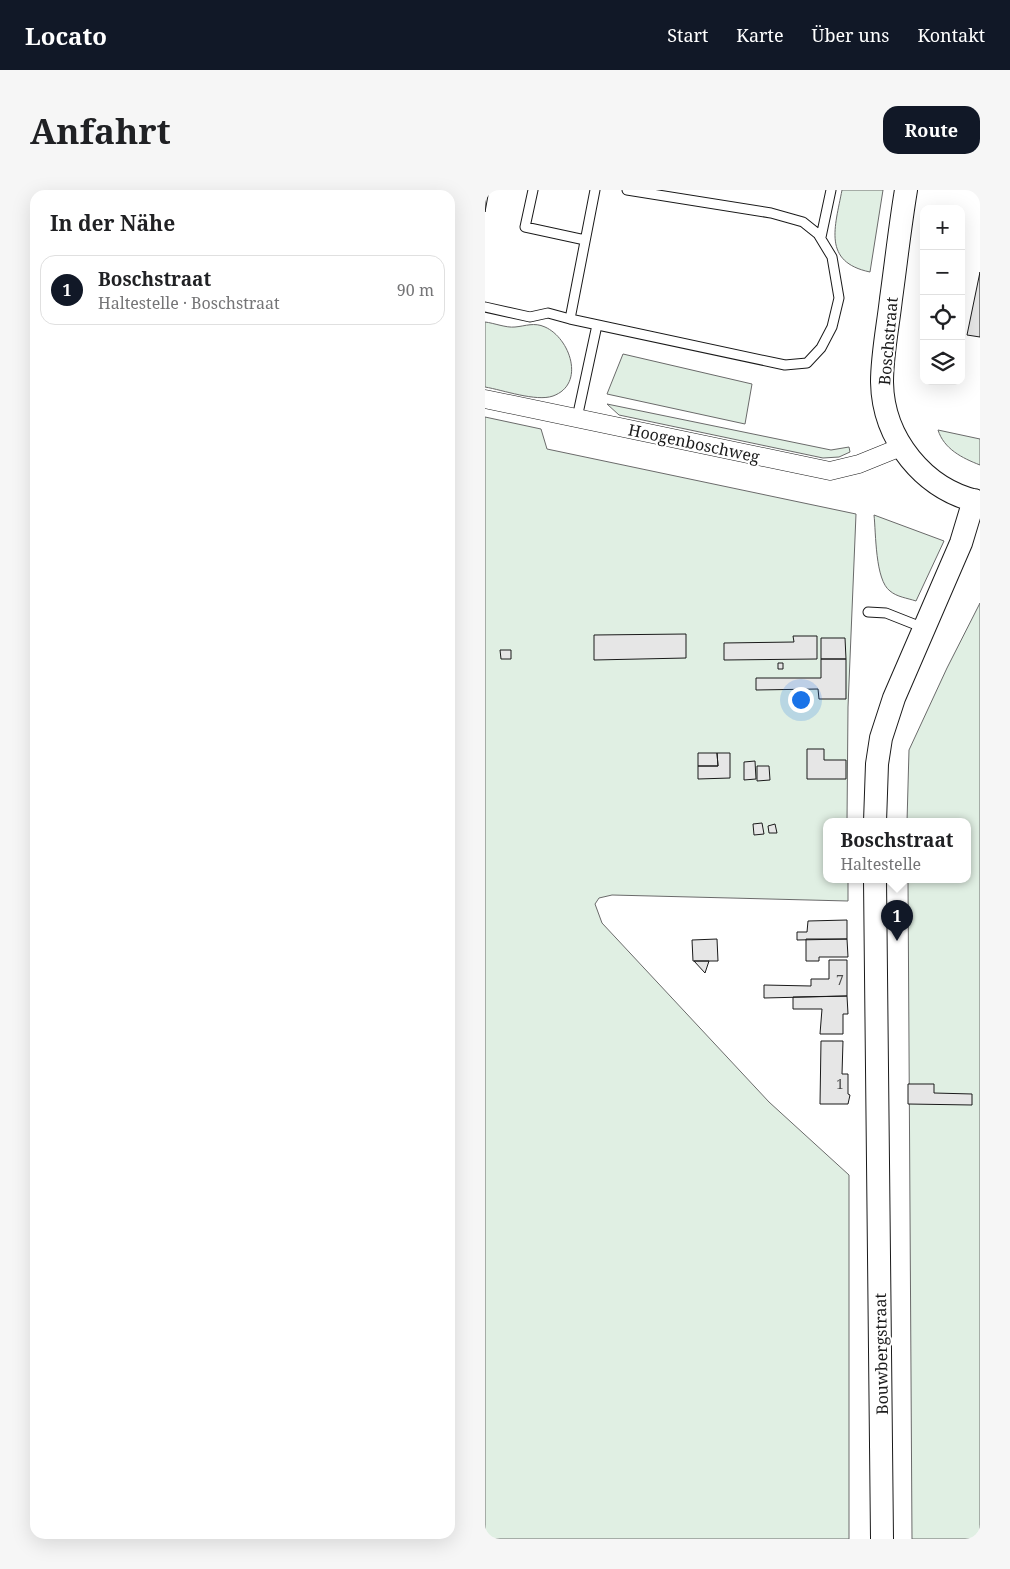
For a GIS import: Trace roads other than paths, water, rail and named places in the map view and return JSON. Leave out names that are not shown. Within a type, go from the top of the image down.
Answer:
[{"type":"street","name":"Boschstraat","points":[[875,818],[876,773],[881,738],[894,698],[977,501],[937,483],[914,463],[901,447],[888,418],[882,382],[906,190]]},
{"type":"street","name":"Hoogenboschweg","points":[[485,399],[830,471],[859,464],[901,447]]},
{"type":"street","name":"Bouwbergstraat","points":[[875,883],[881,1539]]},
{"type":"lane","points":[[533,190],[525,227],[585,240]]},
{"type":"lane","points":[[570,319],[595,190]]},
{"type":"lane","points":[[485,307],[530,317],[548,313],[785,366],[807,362],[821,348],[832,327],[839,298],[833,257],[821,237],[803,222],[771,213],[627,190]]},
{"type":"lane","points":[[821,237],[831,190]]},
{"type":"lane","points":[[577,418],[597,325]]},
{"type":"lane","points":[[868,612],[886,613],[924,628]]},
{"type":"place","name":"Boschstraat","points":[[897,941]]}]
